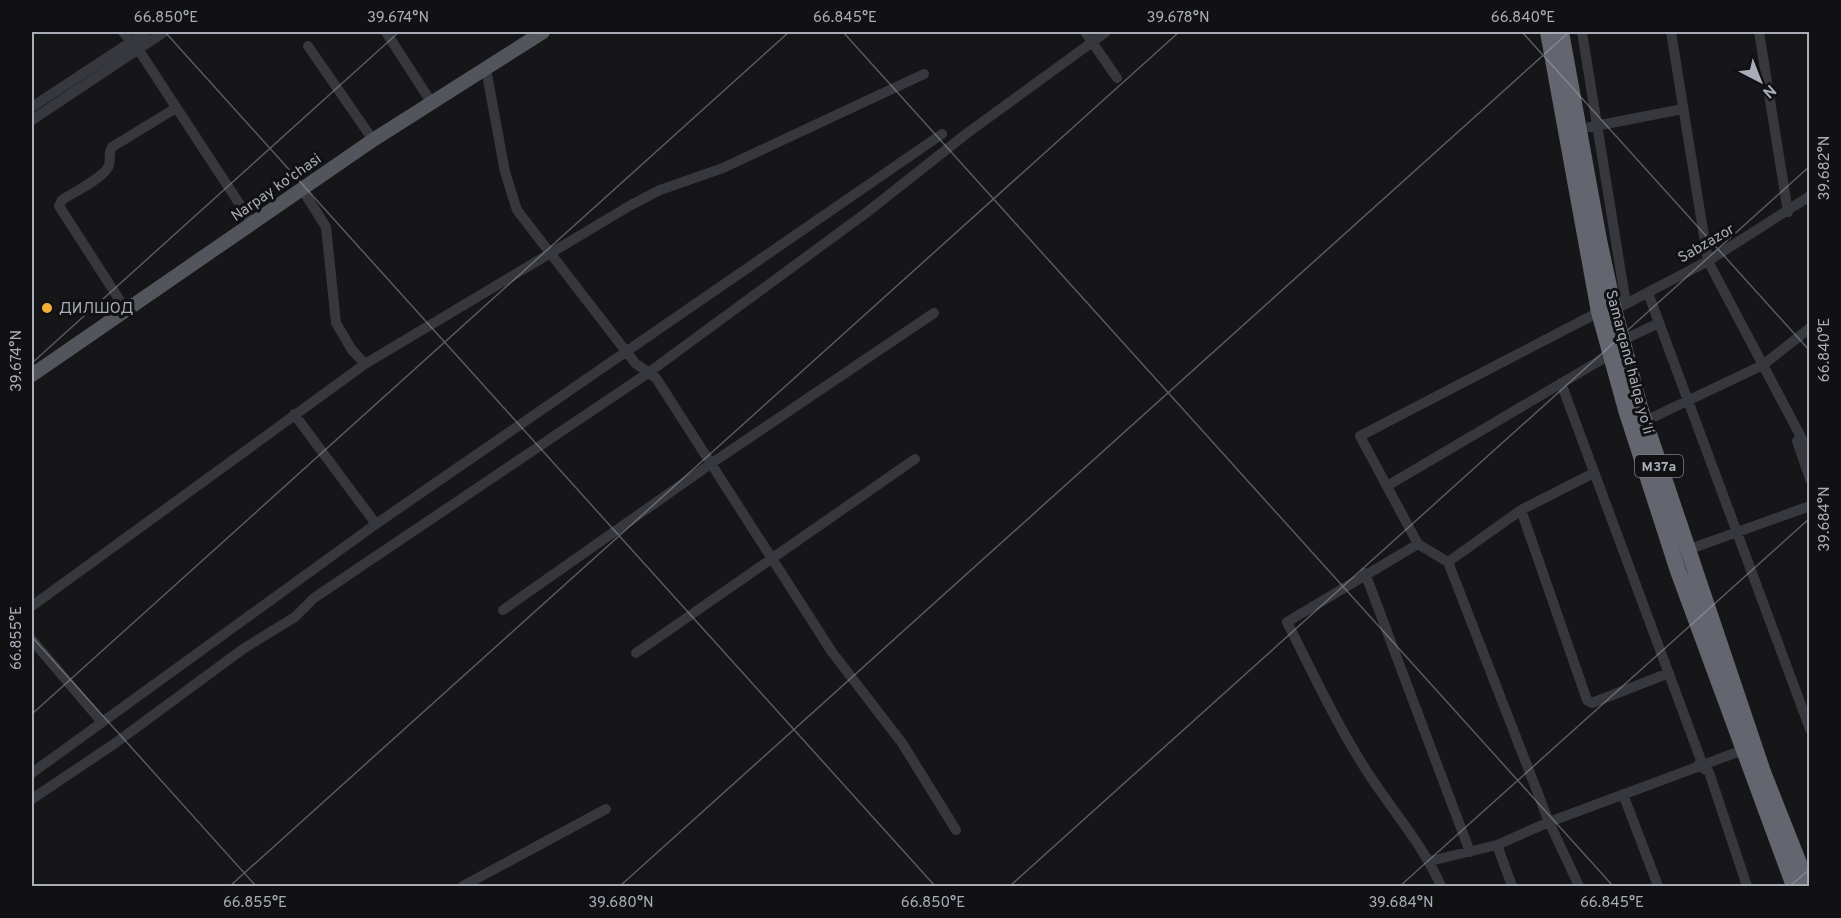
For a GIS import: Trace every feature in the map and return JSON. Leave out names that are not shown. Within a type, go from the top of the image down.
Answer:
[{"type":"highway","name":"Samarqand halqa yoʻli","points":[[1548,32],[1613,308],[1623,340],[1637,413],[1675,560],[1794,886]]},
{"type":"highway","name":"Samarqand halqa yoʻli","points":[[1561,32],[1613,308],[1611,354],[1637,413],[1687,550],[1763,772],[1808,886]]},
{"type":"main road","name":"Narpay ko'chasi","points":[[32,375],[373,140],[543,32]]},
{"type":"street","points":[[123,32],[252,223]]},
{"type":"street","points":[[32,120],[134,46],[146,32]]},
{"type":"street","points":[[32,107],[134,46],[164,32]]},
{"type":"street","points":[[386,32],[431,102]]},
{"type":"street","points":[[1085,32],[1090,43],[1117,78]]},
{"type":"street","points":[[32,799],[114,744],[243,649],[295,617],[314,598],[648,373],[866,213],[966,134],[1106,32]]},
{"type":"street","points":[[1582,32],[1596,126],[1613,308]]},
{"type":"street","points":[[1671,32],[1708,261],[1809,454]]},
{"type":"street","points":[[1759,32],[1788,212]]},
{"type":"street","points":[[308,46],[373,140]]},
{"type":"street","points":[[486,69],[510,194],[517,210],[626,350],[648,373],[656,378],[832,652],[902,743],[956,830]]},
{"type":"street","points":[[32,606],[365,364],[660,190],[723,168],[924,74]]},
{"type":"street","points":[[126,310],[59,206],[62,200],[104,173],[109,166],[109,152],[112,147],[176,108]]},
{"type":"street","points":[[1579,129],[1683,109]]},
{"type":"street","points":[[32,773],[376,524],[626,350],[761,261],[942,134]]},
{"type":"street","points":[[302,189],[326,227],[336,323],[352,350],[365,364]]},
{"type":"street","name":"Sabzazor","points":[[1387,486],[1360,436],[1708,261],[1788,212],[1809,196]]},
{"type":"street","points":[[1648,293],[1809,729]]},
{"type":"street","points":[[503,610],[712,463],[934,314]]},
{"type":"street","points":[[1623,340],[1659,323]]},
{"type":"street","points":[[1637,413],[1689,399],[1763,365],[1809,328]]},
{"type":"street","points":[[1579,886],[1549,822],[1448,562],[1418,544],[1387,486],[1611,354]]},
{"type":"street","points":[[1561,384],[1669,674],[1700,764],[1709,772],[1747,886]]},
{"type":"street","points":[[294,414],[376,524]]},
{"type":"street","points":[[1790,418],[1809,479]]},
{"type":"street","points":[[636,653],[915,459]]},
{"type":"street","points":[[1448,562],[1521,510],[1594,473]]},
{"type":"street","points":[[1687,550],[1809,506]]},
{"type":"street","points":[[1521,510],[1587,700],[1592,703],[1669,674]]},
{"type":"street","points":[[1418,544],[1365,573],[1287,622],[1325,699],[1371,777],[1430,861],[1441,886]]},
{"type":"street","points":[[1365,573],[1470,852]]},
{"type":"street","points":[[32,640],[101,721]]},
{"type":"street","points":[[1430,861],[1497,845],[1549,822],[1700,764],[1743,750]]},
{"type":"street","points":[[1623,794],[1658,886]]},
{"type":"street","points":[[463,886],[606,809]]},
{"type":"street","points":[[1497,845],[1512,886]]},
{"type":"place","name":"ДИЛШОД","points":[[47,308]]}]
